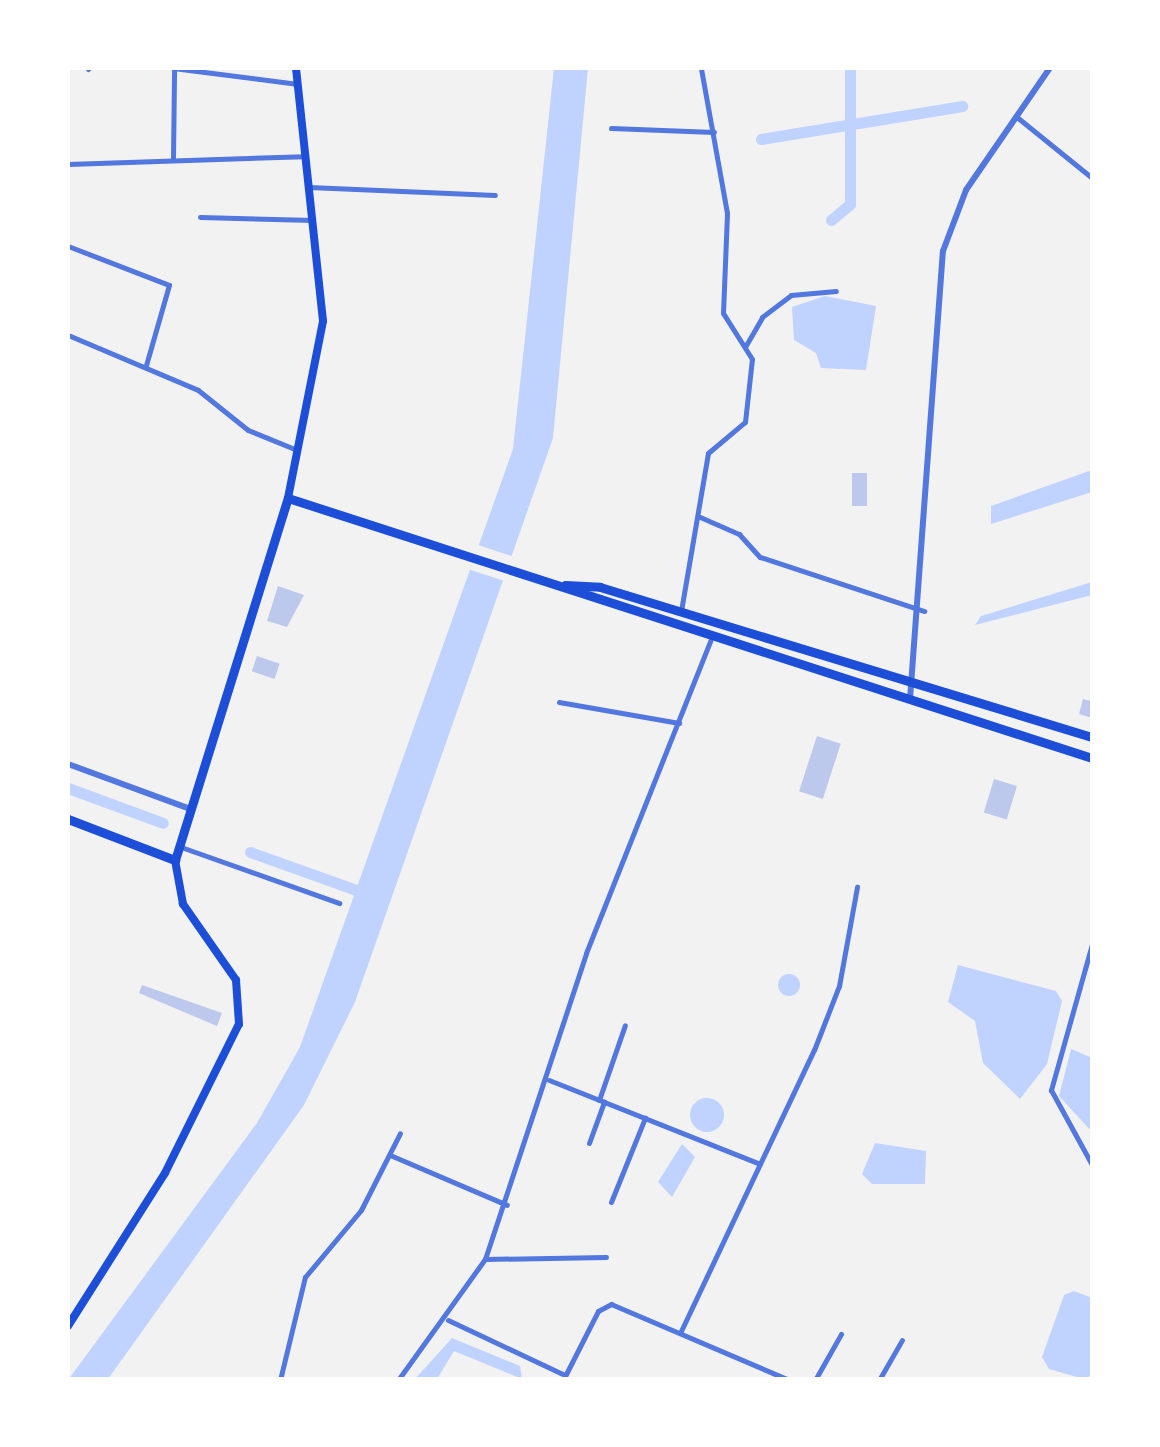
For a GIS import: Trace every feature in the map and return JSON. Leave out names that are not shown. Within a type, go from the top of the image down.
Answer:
[{"type":"main road","points":[[68,1326],[165,1173],[239,1024],[236,980],[183,904],[175,860],[288,498],[324,320],[296,68]]},
{"type":"main road","points":[[288,498],[528,575],[710,641],[1092,758]]},
{"type":"main road","points":[[557,585],[681,612],[1092,736]]},
{"type":"main road","points":[[68,820],[175,860]]},
{"type":"street","points":[[681,612],[708,452],[748,413],[745,347],[723,313],[727,213],[701,68]]},
{"type":"street","points":[[909,702],[924,611],[943,250],[966,190],[1050,68]]},
{"type":"street","points":[[173,158],[173,69],[298,84]]},
{"type":"street","points":[[1018,118],[1092,178]]},
{"type":"street","points":[[611,128],[714,132]]},
{"type":"street","points":[[68,164],[306,156]]},
{"type":"street","points":[[309,187],[495,195]]},
{"type":"street","points":[[200,216],[312,220]]},
{"type":"street","points":[[68,246],[168,285],[146,365]]},
{"type":"street","points":[[745,347],[762,316],[791,295],[836,291]]},
{"type":"street","points":[[68,335],[146,365],[300,451]]},
{"type":"street","points":[[699,517],[739,534],[760,557],[924,611]]},
{"type":"street","points":[[398,1380],[448,1320],[485,1259],[550,1080],[586,953],[710,641]]},
{"type":"street","points":[[559,702],[680,724]]},
{"type":"street","points":[[68,764],[190,809]]},
{"type":"street","points":[[178,846],[339,902]]},
{"type":"street","points":[[681,1331],[839,986],[857,888]]},
{"type":"street","points":[[1092,944],[1050,1090],[1092,1165]]},
{"type":"street","points":[[589,1143],[625,1025]]},
{"type":"street","points":[[550,1080],[760,1164]]},
{"type":"street","points":[[611,1202],[645,1118]]},
{"type":"street","points":[[280,1380],[305,1277],[361,1210],[400,1134]]},
{"type":"street","points":[[390,1154],[507,1205]]},
{"type":"street","points":[[485,1259],[606,1257]]},
{"type":"street","points":[[448,1320],[564,1377],[604,1306],[681,1331],[789,1380]]},
{"type":"street","points":[[815,1380],[840,1334]]},
{"type":"street","points":[[879,1380],[902,1340]]},
{"type":"water","points":[[554,68],[588,68],[553,438],[355,1002],[304,1105],[108,1379],[68,1380],[257,1123],[300,1047],[513,449]]},
{"type":"water","points":[[825,296],[876,306],[866,370],[821,368],[816,353],[794,340],[792,307]]},
{"type":"water","points":[[1092,470],[1092,492],[991,524],[991,506]]},
{"type":"water","points":[[1092,582],[1092,595],[975,625],[981,616]]},
{"type":"water","points":[[958,965],[1056,991],[1062,1001],[1047,1064],[1020,1099],[983,1063],[975,1021],[948,1002]]},
{"type":"water","points":[[789,974],[797,977],[797,993],[789,996],[781,993],[778,985],[781,977]]},
{"type":"water","points":[[1071,1049],[1092,1058],[1092,1132],[1059,1096]]},
{"type":"water","points":[[707,1098],[719,1103],[724,1115],[719,1127],[707,1132],[695,1127],[690,1115],[695,1103]]},
{"type":"water","points":[[875,1143],[926,1151],[925,1184],[872,1184],[862,1174]]},
{"type":"water","points":[[682,1144],[695,1157],[672,1197],[658,1182]]},
{"type":"water","points":[[1074,1291],[1092,1298],[1092,1375],[1084,1379],[1049,1369],[1042,1357],[1064,1295]]},
{"type":"water","points":[[452,1338],[520,1366],[522,1379],[454,1351],[437,1379],[415,1379]]},
{"type":"pier","points":[[478,545],[520,559],[512,583],[470,570]]},
{"type":"building","points":[[852,473],[867,473],[867,506],[852,506]]},
{"type":"building","points":[[278,586],[304,595],[287,627],[267,621]]},
{"type":"building","points":[[257,656],[280,664],[274,679],[252,671]]},
{"type":"building","points":[[1083,699],[1092,701],[1092,718],[1079,714]]},
{"type":"building","points":[[817,736],[841,744],[823,799],[799,791]]},
{"type":"building","points":[[994,779],[1017,786],[1007,819],[984,812]]},
{"type":"building","points":[[142,985],[222,1013],[217,1026],[139,993]]},
{"type":"waterway","points":[[831,220],[850,204],[850,68]]},
{"type":"waterway","points":[[761,139],[962,106]]},
{"type":"waterway","points":[[68,788],[163,823]]},
{"type":"waterway","points":[[250,852],[367,894]]}]
